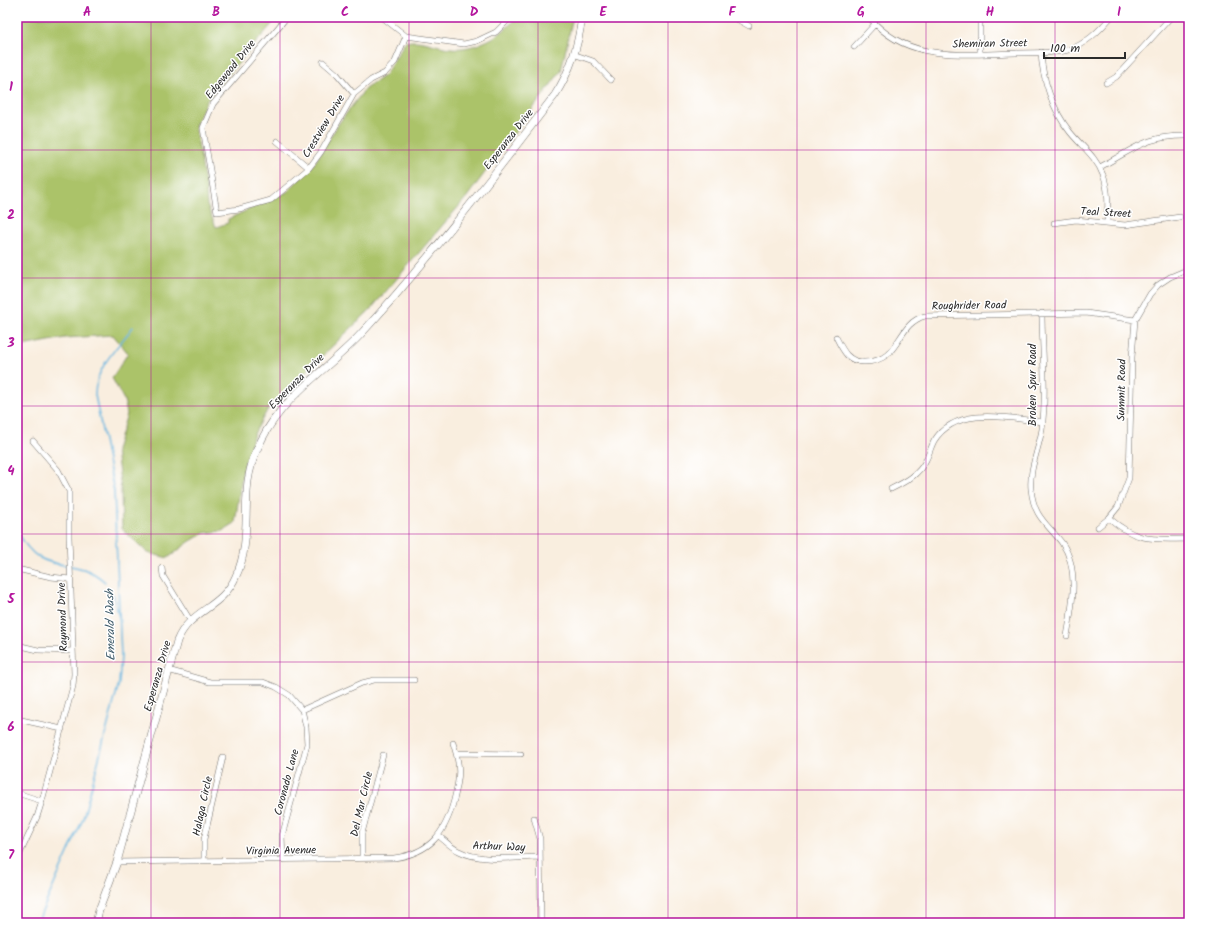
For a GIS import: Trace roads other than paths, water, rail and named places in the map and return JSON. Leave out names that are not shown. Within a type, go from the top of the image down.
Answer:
[{"type":"main road","name":"Esperanza Drive","points":[[96,923],[99,910],[117,862],[143,771],[168,670],[181,632],[190,620],[218,601],[228,591],[236,578],[243,554],[248,481],[253,460],[274,418],[288,401],[359,336],[456,225],[564,82],[576,55],[582,17]]},
{"type":"street","name":"Edgewood Drive","points":[[217,212],[204,128],[213,104],[286,17]]},
{"type":"street","points":[[382,17],[406,36],[464,44],[477,41],[496,32],[511,17]]},
{"type":"street","points":[[733,17],[749,26]]},
{"type":"street","name":"Shemiran Street","points":[[868,17],[889,37],[915,49],[935,53],[980,54],[1067,50],[1082,44],[1099,32],[1111,17]]},
{"type":"street","points":[[980,17],[980,54]]},
{"type":"street","points":[[1106,83],[1116,77],[1171,17]]},
{"type":"street","points":[[854,46],[875,24]]},
{"type":"street","name":"Crestview Drive","points":[[217,212],[271,200],[309,168],[321,152],[354,94],[371,80],[385,73],[394,62],[406,36]]},
{"type":"street","points":[[1041,52],[1044,78],[1064,123],[1094,157],[1100,167],[1108,192],[1107,223]]},
{"type":"street","points":[[576,55],[592,61],[612,80]]},
{"type":"street","points":[[323,62],[337,74],[354,94]]},
{"type":"street","points":[[1100,167],[1146,141],[1169,136],[1189,136]]},
{"type":"street","points":[[277,141],[309,168]]},
{"type":"street","name":"Teal Street","points":[[1054,223],[1076,220],[1125,225],[1180,217]]},
{"type":"street","name":"Summit Road","points":[[1098,527],[1109,518],[1123,498],[1130,468],[1132,357],[1135,320],[1150,294],[1158,285],[1170,277],[1189,269]]},
{"type":"street","name":"Broken Spur Road","points":[[1042,313],[1042,422],[1031,487],[1033,503],[1039,516],[1063,544],[1070,560],[1073,598],[1067,636]]},
{"type":"street","name":"Roughrider Road","points":[[836,337],[844,353],[849,358],[854,361],[875,362],[890,354],[912,321],[925,316],[1086,313],[1135,320]]},
{"type":"street","points":[[891,489],[905,482],[916,474],[926,461],[937,436],[955,422],[986,417],[1042,422]]},
{"type":"street","name":"Raymond Drive","points":[[17,860],[37,817],[73,686],[70,579],[70,491],[58,470],[33,441]]},
{"type":"street","points":[[1109,518],[1122,530],[1134,536],[1148,539],[1189,539]]},
{"type":"street","points":[[162,568],[163,576],[190,620]]},
{"type":"street","points":[[17,569],[51,577],[70,579]]},
{"type":"street","points":[[17,645],[38,650],[73,651]]},
{"type":"street","points":[[168,670],[210,682],[264,682],[289,695],[302,710],[362,683],[374,680],[414,680]]},
{"type":"street","name":"Coronado Lane","points":[[283,860],[282,836],[307,744],[306,727],[302,710]]},
{"type":"street","points":[[17,719],[62,729]]},
{"type":"street","points":[[439,836],[449,818],[460,776],[457,753],[453,743]]},
{"type":"street","points":[[457,753],[521,754]]},
{"type":"street","name":"Del Mar Circle","points":[[362,858],[362,833],[383,755]]},
{"type":"street","name":"Halaga Circle","points":[[204,861],[204,839],[223,756]]},
{"type":"street","points":[[17,793],[42,801]]},
{"type":"street","points":[[534,818],[540,839],[541,923]]},
{"type":"street","name":"Virginia Avenue","points":[[117,862],[283,860],[409,856],[424,848],[439,836]]},
{"type":"street","name":"Arthur Way","points":[[439,836],[458,850],[470,855],[483,857],[540,857]]},
{"type":"waterway","name":"Emerald Wash","points":[[37,923],[83,819],[119,683],[121,656],[114,491],[95,395],[96,385],[103,367],[133,327]]},
{"type":"waterway","points":[[17,530],[27,546],[37,556],[47,561],[80,568],[92,573],[105,582]]},
{"type":"waterway","name":"Emerald Wash","points":[[113,594],[120,621]]}]
